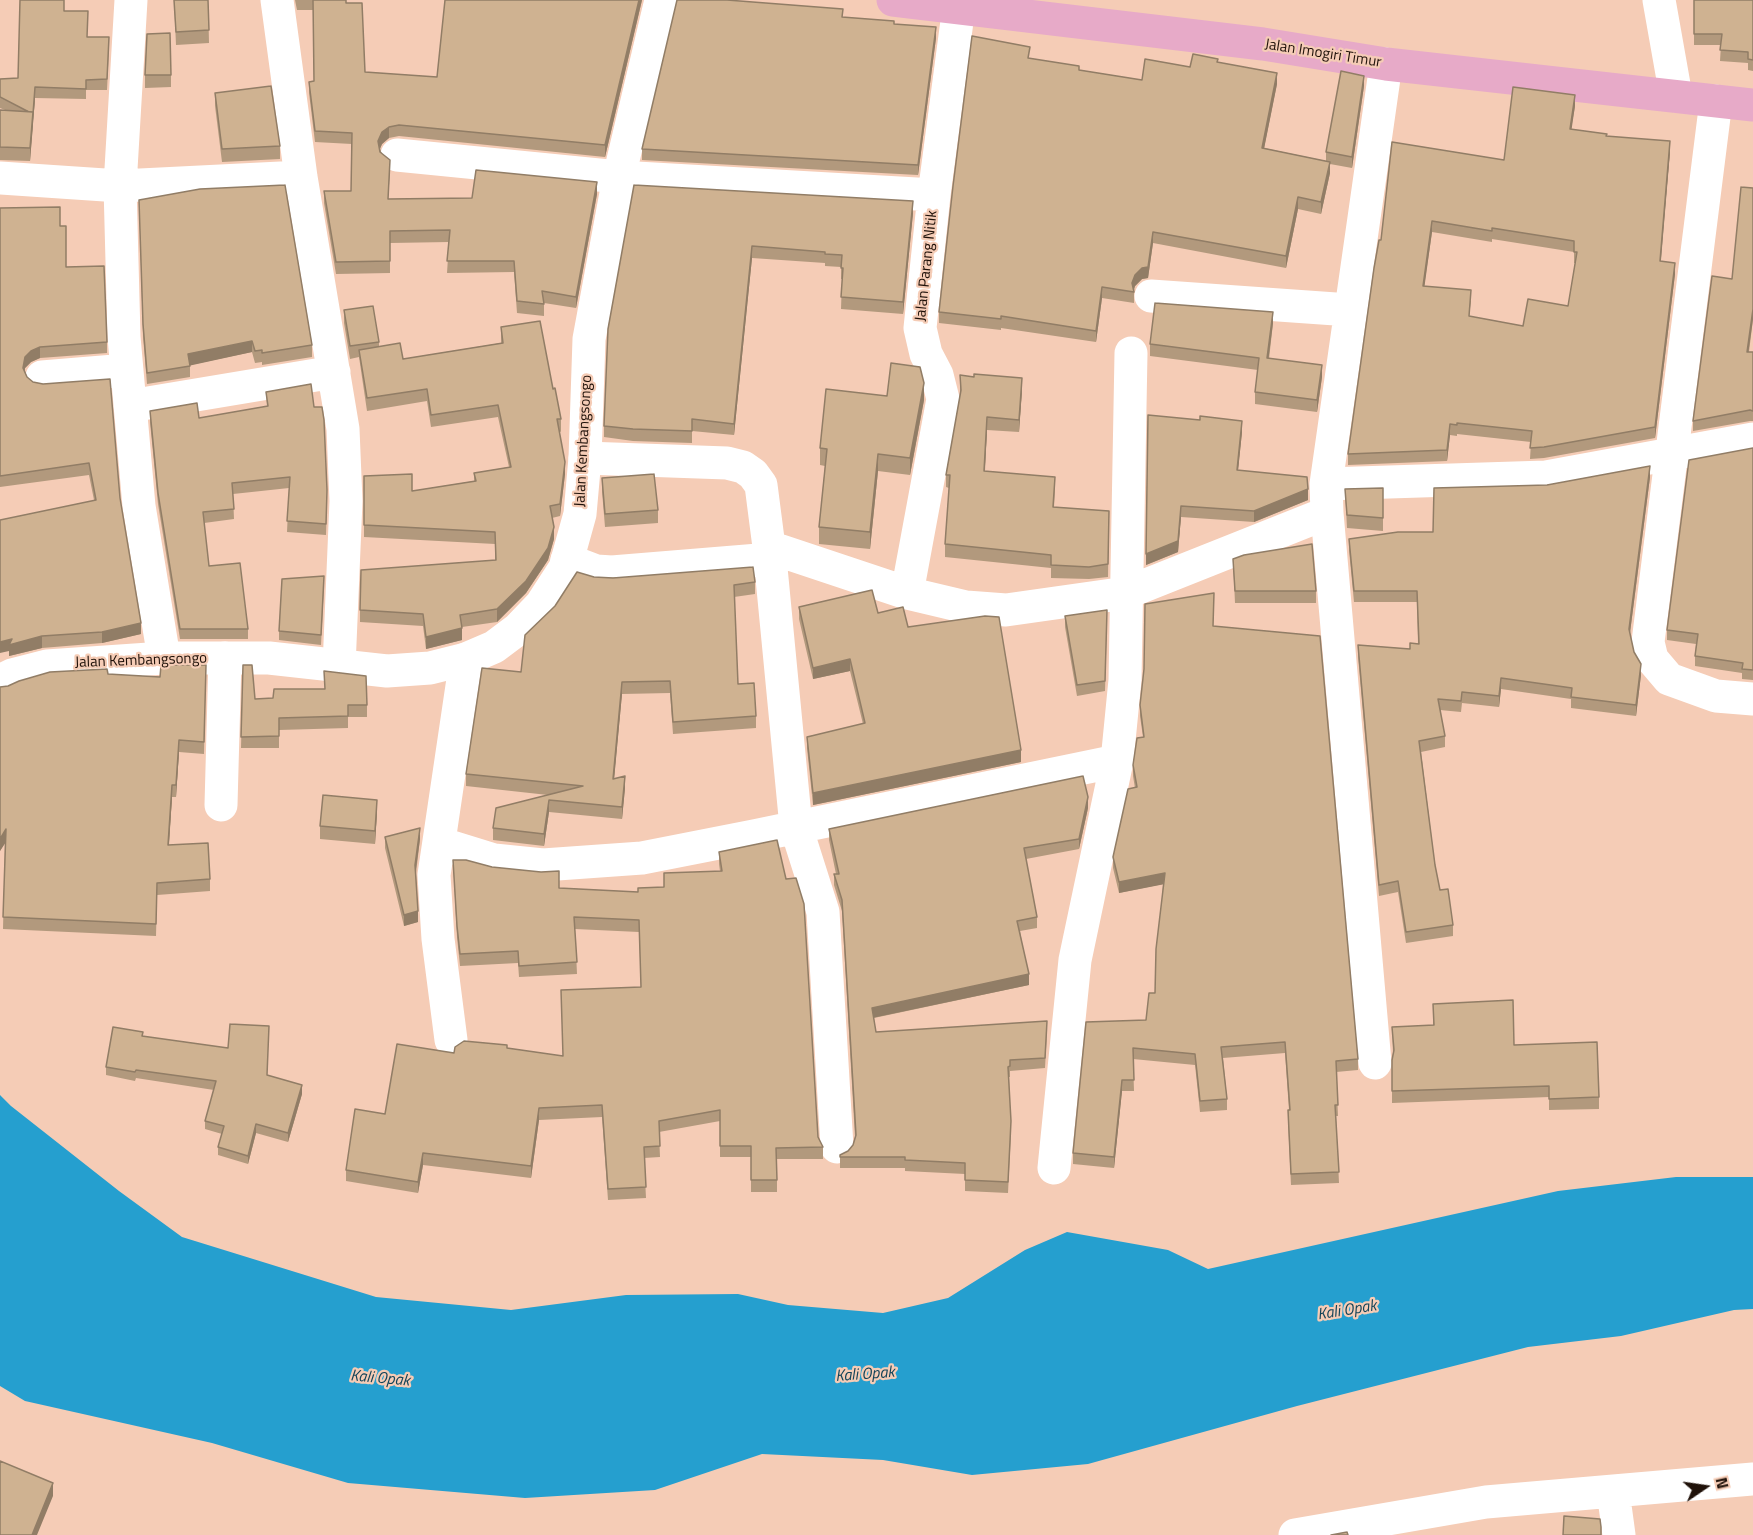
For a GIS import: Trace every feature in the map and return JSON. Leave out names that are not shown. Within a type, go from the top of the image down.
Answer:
[{"type":"main road","name":"Jalan Imogiri Timur","points":[[893,0],[959,6],[1030,17],[1263,44],[1386,64],[1753,105]]},
{"type":"street","points":[[131,0],[120,186],[124,337],[139,506],[164,658]]},
{"type":"street","points":[[277,0],[301,177],[343,429],[346,501],[339,667]]},
{"type":"street","name":"Jalan Kembangsongo","points":[[0,681],[12,675],[46,666],[164,658],[269,658],[387,671],[429,668],[466,659],[494,647],[518,629],[552,590],[567,560],[580,514],[585,458],[589,339],[619,177],[661,0]]},
{"type":"street","points":[[1659,0],[1676,96]]},
{"type":"street","name":"Jalan Parang Nitik","points":[[907,592],[944,399],[937,375],[926,354],[920,328],[934,195],[959,6]]},
{"type":"street","points":[[1375,1063],[1326,499],[1350,310],[1386,64]]},
{"type":"street","points":[[1716,101],[1648,642],[1652,659],[1668,679],[1716,696],[1753,699]]},
{"type":"street","points":[[398,155],[619,177],[934,195]]},
{"type":"street","points":[[0,178],[120,186],[301,177]]},
{"type":"street","points":[[1151,296],[1350,310]]},
{"type":"street","points":[[1054,1168],[1075,960],[1117,761],[1125,680],[1131,353]]},
{"type":"street","points":[[42,377],[127,370]]},
{"type":"street","points":[[130,406],[334,372]]},
{"type":"street","points":[[567,560],[596,571],[612,572],[770,553],[966,607],[1006,610],[1126,593],[1326,499],[1546,477],[1753,439]]},
{"type":"street","points":[[585,458],[727,463],[743,467],[753,474],[761,485],[770,553],[796,827],[823,912],[837,1147]]},
{"type":"street","points":[[221,805],[225,658]]},
{"type":"street","points":[[451,1040],[438,939],[434,875],[466,659]]},
{"type":"street","points":[[439,843],[494,860],[543,865],[642,858],[1117,761]]},
{"type":"street","points":[[1295,1535],[1403,1526],[1486,1502],[1753,1479]]},
{"type":"street","points":[[1613,1491],[1619,1535]]},
{"type":"water","name":"Kali Opak","points":[[0,1095],[119,1191],[182,1237],[376,1297],[511,1310],[626,1295],[738,1294],[788,1305],[883,1313],[948,1298],[1025,1250],[1067,1232],[1168,1250],[1208,1269],[1558,1191],[1676,1177],[1753,1177],[1753,1309],[1734,1310],[1621,1336],[1528,1347],[1297,1406],[1088,1464],[972,1475],[883,1460],[762,1454],[655,1490],[525,1498],[348,1483],[212,1443],[25,1401],[0,1386]]},
{"type":"building","points":[[20,0],[64,0],[64,11],[88,11],[87,37],[109,37],[107,79],[86,80],[86,89],[35,87],[33,114],[0,97],[0,79],[18,78]]},
{"type":"building","points":[[174,0],[208,0],[209,30],[176,32]]},
{"type":"building","points":[[313,0],[346,0],[346,3],[362,3],[365,72],[437,77],[445,0],[639,0],[605,145],[399,125],[389,127],[382,132],[378,141],[380,152],[390,160],[388,199],[472,198],[476,170],[597,182],[576,297],[542,291],[544,304],[517,301],[514,261],[447,261],[450,230],[390,231],[390,261],[336,262],[324,191],[351,191],[352,133],[315,131],[309,82],[314,81]]},
{"type":"building","points":[[677,0],[727,0],[843,9],[842,17],[936,27],[918,165],[642,149]]},
{"type":"building","points":[[1694,0],[1753,0],[1753,60],[1748,59],[1748,52],[1720,50],[1722,34],[1694,34]]},
{"type":"building","points":[[170,33],[171,75],[145,75],[147,34]]},
{"type":"building","points":[[972,36],[1030,47],[1028,58],[1079,66],[1079,70],[1142,80],[1145,59],[1190,67],[1193,54],[1218,59],[1217,62],[1277,73],[1262,148],[1330,162],[1321,202],[1298,197],[1286,256],[1153,232],[1148,267],[1142,268],[1135,275],[1132,283],[1134,292],[1102,287],[1096,331],[1001,316],[1001,319],[939,312]]},
{"type":"building","points":[[1341,71],[1364,76],[1352,157],[1326,152]]},
{"type":"building","points":[[271,86],[280,146],[222,149],[215,93]]},
{"type":"building","points":[[1513,87],[1575,95],[1570,129],[1607,134],[1606,136],[1670,141],[1660,261],[1675,263],[1655,427],[1530,448],[1532,431],[1457,423],[1457,425],[1450,424],[1447,450],[1348,454],[1374,268],[1379,240],[1381,240],[1392,142],[1504,160]],"holes":[[[1432,221],[1492,231],[1492,228],[1574,241],[1574,252],[1577,252],[1568,306],[1528,299],[1523,326],[1469,316],[1471,290],[1423,286]]]},
{"type":"building","points":[[0,110],[33,112],[30,148],[0,147]]},
{"type":"building","points":[[285,185],[312,345],[262,353],[262,350],[255,351],[252,341],[188,354],[190,366],[147,373],[139,200],[200,189]]},
{"type":"building","points":[[634,185],[913,201],[903,302],[841,297],[842,255],[752,246],[734,424],[692,419],[692,431],[604,426],[608,329]]},
{"type":"building","points":[[1741,187],[1753,188],[1753,309],[1747,352],[1753,352],[1753,411],[1693,421],[1712,276],[1732,279]]},
{"type":"building","points":[[60,207],[60,226],[66,226],[66,267],[104,266],[107,342],[40,347],[25,357],[23,368],[27,377],[33,382],[43,384],[110,379],[120,498],[141,623],[102,632],[42,636],[9,645],[12,639],[0,642],[0,520],[96,500],[89,463],[0,476],[0,208]]},
{"type":"building","points":[[1155,303],[1273,312],[1267,358],[1322,365],[1317,400],[1255,392],[1259,358],[1150,344]]},
{"type":"building","points":[[373,306],[379,342],[350,346],[344,310]]},
{"type":"building","points":[[540,321],[561,419],[557,419],[565,462],[560,504],[550,506],[554,527],[548,548],[526,581],[497,609],[460,615],[462,628],[426,637],[423,614],[360,610],[361,570],[496,560],[495,532],[364,525],[364,476],[412,474],[412,491],[476,481],[474,473],[511,467],[498,405],[431,415],[427,389],[367,398],[359,350],[400,343],[403,359],[503,343],[501,327]]},
{"type":"building","points":[[891,363],[920,367],[924,383],[910,458],[878,454],[870,532],[819,527],[827,449],[820,448],[826,389],[887,396]]},
{"type":"building","points":[[974,374],[1022,378],[1019,420],[987,417],[984,471],[1055,477],[1053,507],[1109,511],[1108,564],[1089,567],[1051,565],[1051,555],[945,544],[950,475],[946,475],[961,390],[960,375],[974,377]]},
{"type":"building","points":[[311,384],[314,407],[322,407],[324,420],[326,524],[287,521],[290,477],[232,483],[234,509],[203,512],[209,566],[240,563],[248,629],[180,629],[158,493],[150,411],[197,403],[199,418],[268,406],[266,392]]},
{"type":"building","points":[[1148,415],[1200,420],[1200,416],[1242,421],[1237,470],[1307,477],[1308,489],[1254,511],[1181,506],[1178,541],[1146,554]]},
{"type":"building","points":[[1753,448],[1753,670],[1742,669],[1743,663],[1695,656],[1698,634],[1667,630],[1689,460]]},
{"type":"building","points":[[1650,466],[1629,629],[1634,652],[1641,664],[1636,705],[1571,697],[1572,688],[1501,678],[1499,696],[1462,692],[1461,701],[1438,699],[1445,736],[1419,741],[1435,865],[1440,890],[1448,889],[1453,925],[1406,932],[1398,881],[1379,885],[1358,645],[1410,649],[1410,643],[1419,644],[1417,591],[1354,591],[1349,539],[1398,532],[1433,532],[1434,488],[1547,485]]},
{"type":"building","points":[[654,474],[658,510],[605,514],[602,478]]},
{"type":"building","points":[[1383,488],[1383,518],[1347,515],[1345,489]]},
{"type":"building","points":[[1312,544],[1316,591],[1235,591],[1233,559],[1244,555]]},
{"type":"building","points":[[753,567],[755,582],[734,585],[738,684],[754,683],[756,716],[673,722],[670,681],[622,682],[613,779],[625,776],[622,807],[549,800],[544,834],[493,828],[496,808],[583,786],[466,774],[482,668],[521,672],[525,635],[555,606],[577,572],[594,577],[613,578]]},
{"type":"building","points":[[324,576],[321,635],[279,631],[282,579]]},
{"type":"building","points":[[872,590],[878,613],[903,607],[908,627],[985,616],[999,617],[1021,750],[813,793],[807,737],[865,723],[850,659],[813,668],[799,607]]},
{"type":"building","points":[[1214,593],[1213,626],[1320,636],[1358,1059],[1336,1061],[1338,1105],[1335,1105],[1339,1172],[1291,1174],[1288,1110],[1290,1110],[1285,1042],[1221,1047],[1227,1099],[1200,1101],[1195,1054],[1133,1048],[1134,1080],[1122,1080],[1114,1157],[1073,1153],[1086,1022],[1146,1020],[1149,993],[1155,993],[1156,949],[1165,873],[1119,882],[1113,857],[1128,789],[1137,787],[1133,765],[1137,738],[1144,737],[1140,705],[1144,669],[1145,604]]},
{"type":"building","points":[[1107,610],[1105,681],[1077,685],[1065,616]]},
{"type":"building","points":[[161,665],[206,665],[204,742],[179,740],[176,785],[172,785],[168,845],[208,843],[210,879],[157,883],[156,924],[3,917],[6,829],[0,839],[0,687],[50,672],[107,669],[108,674],[160,677]]},
{"type":"building","points":[[243,665],[252,665],[255,699],[273,698],[274,689],[325,689],[324,671],[366,676],[367,705],[348,705],[348,716],[279,718],[279,736],[241,737]]},
{"type":"building","points":[[1083,776],[1088,797],[1079,839],[1024,848],[1037,917],[1017,921],[1029,974],[872,1008],[876,1032],[1047,1021],[1045,1058],[1010,1060],[1008,1067],[1011,1121],[1008,1182],[965,1180],[965,1163],[905,1160],[905,1157],[840,1157],[853,1145],[856,1135],[842,900],[834,874],[839,874],[829,829]]},
{"type":"building","points":[[323,795],[377,800],[375,831],[320,826]]},
{"type":"building","points":[[420,828],[415,865],[418,911],[404,915],[385,837]]},
{"type":"building","points":[[777,840],[786,879],[796,878],[804,904],[818,1137],[823,1147],[776,1148],[777,1180],[751,1180],[751,1146],[720,1146],[720,1110],[659,1121],[660,1146],[644,1147],[646,1187],[608,1189],[602,1105],[539,1108],[531,1166],[423,1153],[418,1182],[346,1170],[355,1109],[385,1114],[397,1044],[454,1053],[455,1047],[464,1041],[507,1045],[507,1048],[563,1056],[561,990],[641,987],[639,920],[574,917],[577,962],[519,966],[518,951],[460,954],[453,860],[466,860],[492,867],[541,872],[559,871],[559,888],[638,892],[638,888],[664,887],[664,873],[722,871],[719,852]]},
{"type":"building","points":[[1513,1000],[1514,1045],[1597,1042],[1599,1097],[1549,1099],[1549,1086],[1392,1091],[1394,1050],[1392,1027],[1434,1025],[1433,1004]]},
{"type":"building","points":[[230,1024],[269,1026],[267,1075],[302,1085],[288,1133],[256,1124],[248,1156],[218,1147],[224,1126],[205,1121],[216,1081],[106,1067],[113,1027],[143,1032],[142,1036],[228,1048]]},
{"type":"building","points":[[0,1461],[53,1483],[32,1535],[0,1535]]},
{"type":"building","points":[[1564,1516],[1600,1519],[1601,1535],[1563,1535]]},
{"type":"building","points":[[1347,1532],[1348,1535],[1331,1535]]}]
